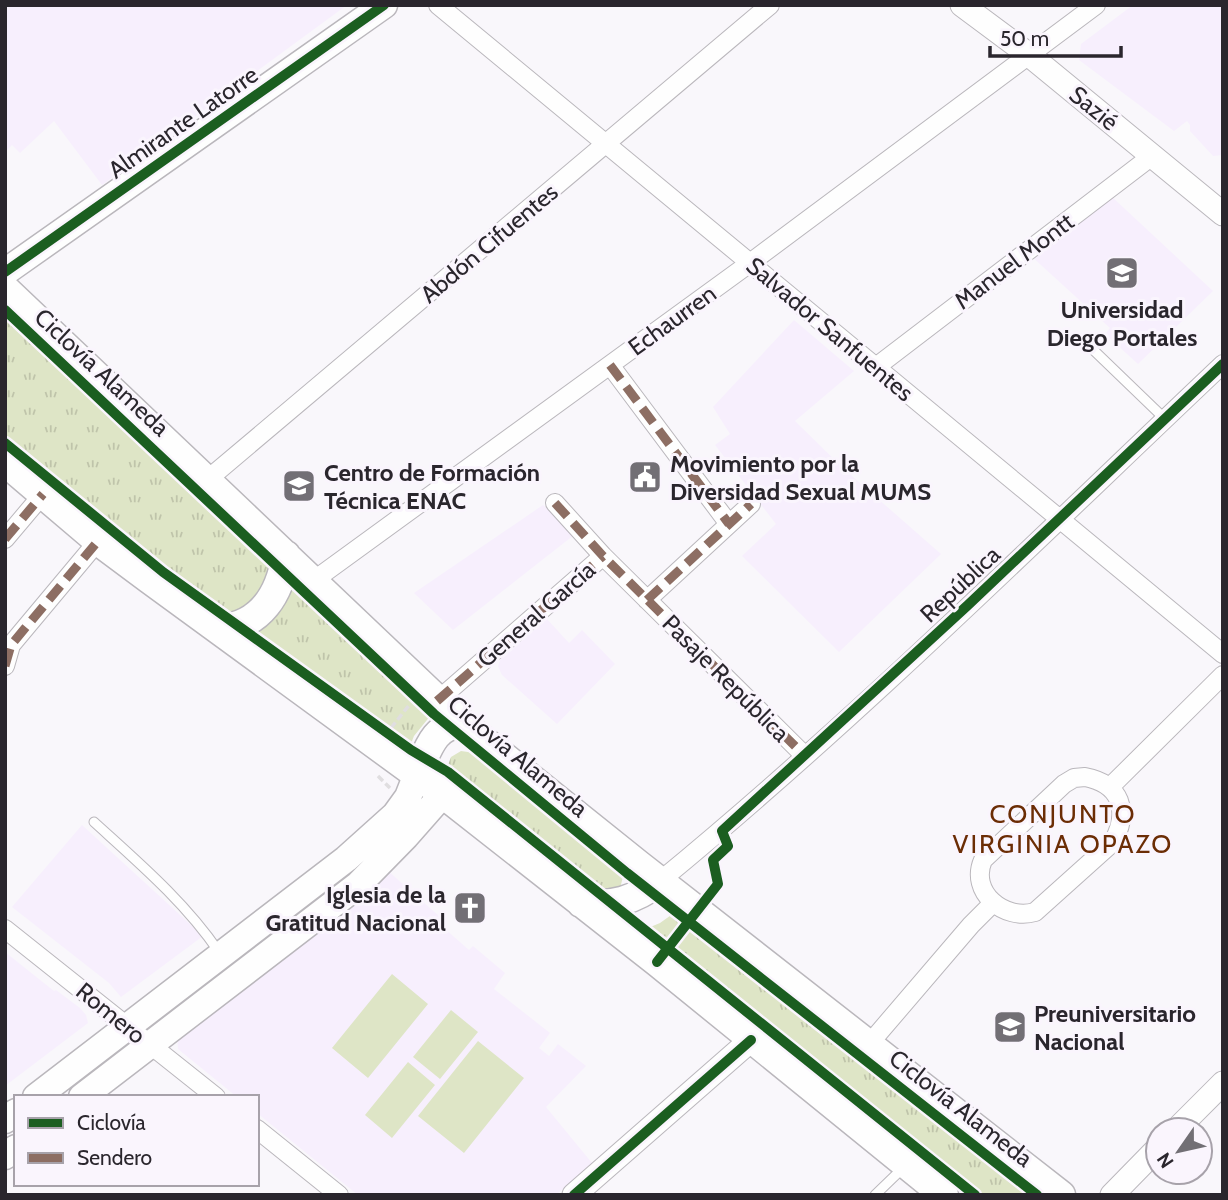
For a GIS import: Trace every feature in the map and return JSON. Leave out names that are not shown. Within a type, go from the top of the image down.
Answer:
[{"type":"main road","name":"Almirante Latorre","points":[[5,272],[384,5]]},
{"type":"main road","points":[[5,289],[313,581],[449,717],[870,1043],[1061,1195]]},
{"type":"main road","points":[[5,462],[98,541],[443,794],[944,1195]]},
{"type":"main road","points":[[219,629],[229,629],[249,622],[267,607],[279,585],[286,555]]},
{"type":"main road","points":[[39,1095],[346,859],[385,825],[405,801],[435,737],[449,717]]},
{"type":"main road","points":[[85,1095],[365,879],[443,794]]},
{"type":"main road","points":[[582,903],[610,905],[624,902],[660,881]]},
{"type":"main road","points":[[221,956],[238,978]]},
{"type":"street","name":"Salvador Sanfuentes","points":[[438,5],[1223,654]]},
{"type":"street","name":"Abdón Cifuentes","points":[[207,480],[770,5]]},
{"type":"street","name":"Sazié","points":[[962,5],[1028,54],[1223,214]]},
{"type":"street","name":"Echaurren","points":[[313,581],[750,263],[1096,5]]},
{"type":"street","name":"Manuel Montt","points":[[876,367],[1152,156]]},
{"type":"street","points":[[610,365],[729,524]]},
{"type":"street","name":"República","points":[[660,881],[722,831],[805,756],[1221,367]]},
{"type":"street","points":[[5,539],[43,494]]},
{"type":"street","name":"Pasaje República","points":[[555,503],[603,556],[805,756]]},
{"type":"street","name":"Pasaje República","points":[[647,600],[751,504]]},
{"type":"street","points":[[5,666],[10,645],[98,541]]},
{"type":"street","name":"General García","points":[[449,717],[603,556]]},
{"type":"street","points":[[1110,787],[1223,675]]},
{"type":"street","points":[[1074,778],[1096,779],[1110,787],[1117,797],[1122,814],[1120,830],[1114,842],[1034,912],[1019,916],[993,904],[983,888],[980,872],[983,860],[989,853],[1053,793],[1074,778]]},
{"type":"street","points":[[870,1043],[971,925],[993,904]]},
{"type":"street","name":"Romero","points":[[5,929],[214,1095]]},
{"type":"street","points":[[574,1195],[751,1040]]},
{"type":"street","points":[[1190,1116],[1223,1083]]},
{"type":"street","points":[[259,1131],[339,1195]]},
{"type":"street","points":[[1112,1195],[1144,1162]]},
{"type":"lane","points":[[1082,338],[1165,418]]},
{"type":"lane","points":[[94,822],[158,880],[206,933],[221,956]]},
{"type":"lane","points":[[875,1195],[906,1165]]},
{"type":"path","points":[[377,725],[395,738]]},
{"type":"shaded area","points":[[5,5],[347,5],[102,185],[54,121],[20,153],[12,145],[5,152]]},
{"type":"shaded area","points":[[1133,5],[1223,5],[1223,155],[1213,156],[1190,131],[1187,121],[1174,131],[1079,60],[1081,44]]},
{"type":"shaded area","name":"Universidad Diego Portales","points":[[1110,195],[1213,291],[1138,364],[1105,334],[1110,328],[1030,255]]},
{"type":"shaded area","points":[[794,320],[854,371],[795,421],[844,469],[941,554],[839,652],[742,556],[776,524],[715,445],[730,434],[713,407]]},
{"type":"shaded area","points":[[543,505],[574,535],[453,630],[414,593]]},
{"type":"shaded area","points":[[547,619],[569,643],[582,630],[615,664],[557,724],[502,675],[498,666],[501,658]]},
{"type":"shaded area","points":[[82,825],[203,936],[121,997],[109,983],[12,907]]},
{"type":"shaded area","points":[[387,870],[447,923],[444,928],[469,950],[473,946],[505,973],[494,989],[550,1033],[539,1048],[549,1056],[558,1044],[586,1066],[546,1107],[592,1163],[556,1195],[358,1195],[259,1115],[259,1095],[235,1095],[178,1049],[177,1036]]},
{"type":"shaded area","points":[[5,952],[80,1008],[88,1023],[5,1086]]},
{"type":"green space","points":[[5,313],[431,715],[414,736],[410,746],[164,568],[5,437]]},
{"type":"green space","points":[[461,751],[475,753],[485,760],[618,872],[623,877],[620,888],[604,891],[450,769],[448,765],[451,757]]},
{"type":"green space","points":[[327,889],[330,891],[237,962],[236,957]]},
{"type":"green space","points":[[674,913],[1029,1195],[978,1195],[648,928]]},
{"type":"green space","points":[[392,974],[428,1004],[368,1078],[332,1048]]},
{"type":"green space","points":[[451,1010],[478,1032],[440,1079],[413,1057]]},
{"type":"green space","points":[[478,1041],[524,1078],[464,1153],[418,1116]]},
{"type":"green space","points":[[408,1062],[435,1085],[392,1138],[365,1115]]},
{"type":"marked path","points":[[610,365],[729,524]]},
{"type":"marked path","points":[[5,539],[43,494]]},
{"type":"marked path","points":[[555,503],[603,556],[805,756]]},
{"type":"marked path","points":[[647,600],[751,504]]},
{"type":"marked path","points":[[5,666],[11,645],[98,541]]},
{"type":"marked path","points":[[437,701],[603,556]]},
{"type":"cycle path","points":[[5,272],[384,5]]},
{"type":"cycle path","name":"Ciclovía Alameda","points":[[5,310],[434,714],[627,873],[1037,1195]]},
{"type":"cycle path","points":[[657,962],[718,884],[713,860],[728,846],[722,831],[968,605],[1223,364]]},
{"type":"cycle path","points":[[5,443],[163,572],[411,750],[448,772],[975,1195]]},
{"type":"cycle path","points":[[574,1195],[751,1040]]},
{"type":"place","name":"Universidad Diego Portales","points":[[1122,273]]},
{"type":"place","name":"Movimiento por la Diversidad Sexual MUMS","points":[[645,477]]},
{"type":"place","name":"Centro de Formación Técnica ENAC","points":[[299,486]]},
{"type":"place","name":"Iglesia de la Gratitud Nacional","points":[[470,908]]},
{"type":"place","name":"Preuniversitario Nacional","points":[[1010,1027]]},
{"type":"district","name":"CONJUNTO VIRGINIA OPAZO","points":[[1063,829]]}]
